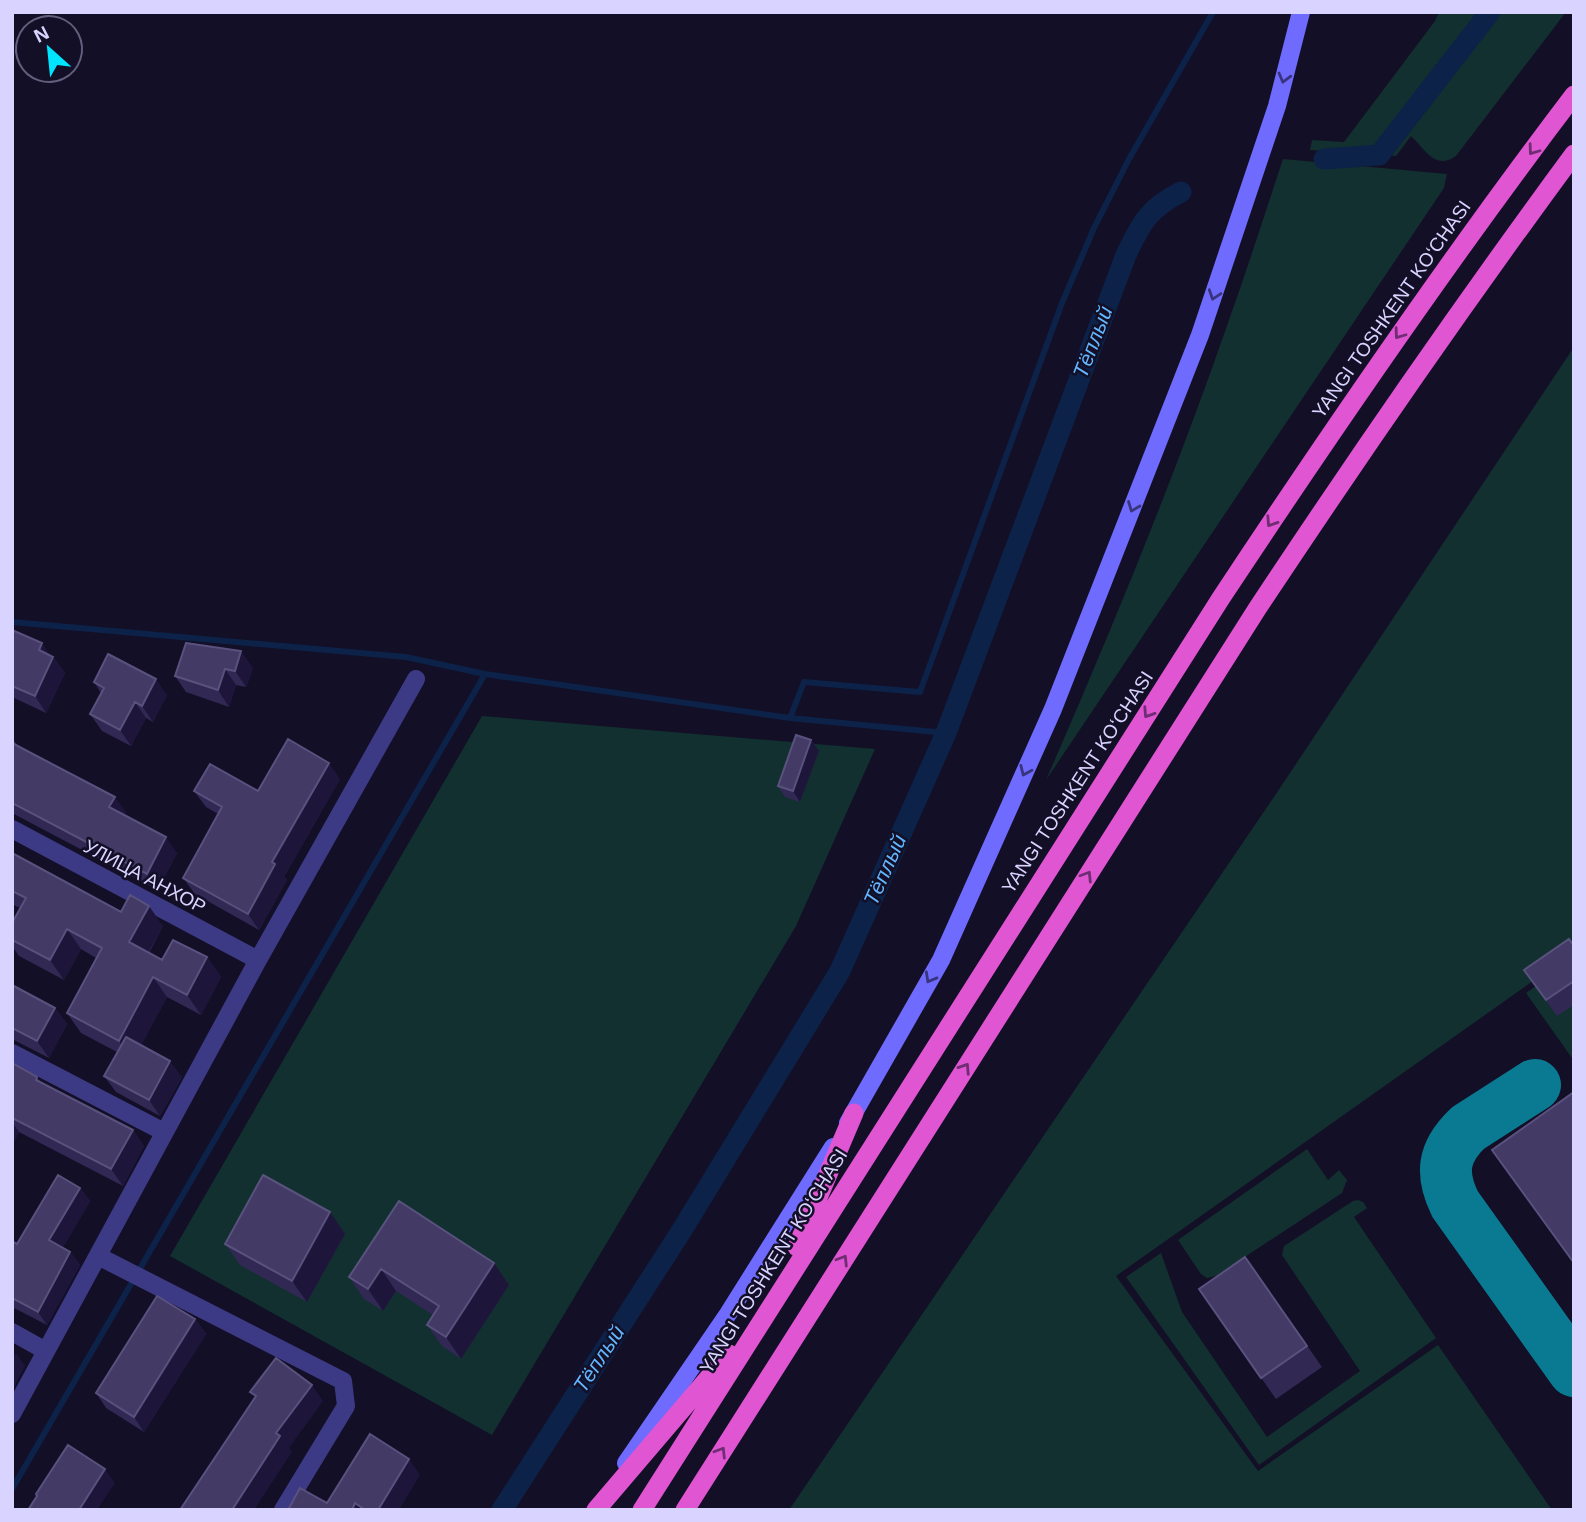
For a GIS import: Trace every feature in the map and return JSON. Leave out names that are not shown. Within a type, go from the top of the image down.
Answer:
[{"type":"highway","name":"YANGI TOSHKENT KO‘CHASI","points":[[642,1510],[1298,481],[1392,344],[1574,95]]},
{"type":"highway","points":[[685,1510],[1257,609],[1341,481],[1574,154]]},
{"type":"highway","points":[[595,1510],[776,1299],[854,1113]]},
{"type":"main road","points":[[595,1510],[728,1314],[854,1113],[941,960],[1052,709],[1200,335],[1277,106],[1301,12]]},
{"type":"street","points":[[12,1414],[258,960],[416,679]]},
{"type":"street","name":"УЛИЦА АНХОР","points":[[12,829],[258,960]]},
{"type":"street","points":[[12,1053],[164,1132]]},
{"type":"street","points":[[98,1256],[342,1381],[346,1406],[283,1510]]},
{"type":"street","points":[[12,1332],[46,1351]]},
{"type":"green space","points":[[1439,12],[1566,12],[1456,156],[1449,160],[1436,160],[1411,136],[1396,156],[1310,150],[1312,140],[1344,142]]},
{"type":"green space","points":[[1283,159],[1447,174],[1444,188],[1046,780],[1165,494],[1236,300]]},
{"type":"green space","points":[[1574,347],[1574,952],[1116,1276],[1258,1471],[1438,1345],[1552,1510],[789,1510],[1278,791]]},
{"type":"green space","points":[[482,716],[875,749],[796,926],[492,1435],[170,1256]]},
{"type":"green space","points":[[1536,986],[1574,1005],[1574,1061],[1526,993]]},
{"type":"green space","points":[[1307,1149],[1328,1180],[1339,1170],[1347,1180],[1342,1193],[1216,1276],[1207,1278],[1201,1274],[1178,1240]]},
{"type":"green space","points":[[1358,1200],[1367,1208],[1354,1217],[1436,1338],[1259,1465],[1126,1277],[1161,1253],[1182,1312],[1267,1437],[1360,1371],[1282,1255],[1284,1246]]},
{"type":"building","points":[[12,630],[42,643],[39,650],[53,657],[35,696],[12,686]]},
{"type":"building","points":[[186,643],[241,651],[235,671],[225,669],[218,690],[175,676]]},
{"type":"building","points":[[108,654],[156,679],[142,706],[135,702],[120,730],[90,714],[104,688],[94,682]]},
{"type":"building","points":[[796,735],[811,740],[793,791],[778,786]]},
{"type":"building","points":[[288,739],[329,763],[272,862],[275,864],[248,914],[183,878],[222,807],[194,791],[210,764],[258,791]]},
{"type":"building","points":[[12,743],[115,797],[109,807],[166,837],[147,874],[12,803]]},
{"type":"building","points":[[12,853],[121,912],[130,895],[149,906],[129,942],[162,960],[173,940],[207,957],[187,995],[153,977],[119,1041],[67,1013],[102,948],[67,929],[50,960],[12,940],[12,923],[26,898],[12,891]]},
{"type":"building","points":[[1569,939],[1574,946],[1574,981],[1546,1000],[1524,970]]},
{"type":"building","points":[[12,985],[55,1008],[37,1041],[12,1028]]},
{"type":"building","points":[[126,1037],[170,1061],[149,1100],[104,1076]]},
{"type":"building","points":[[12,1063],[37,1077],[36,1080],[133,1130],[111,1169],[12,1118]]},
{"type":"building","points":[[1574,1092],[1574,1263],[1492,1150]]},
{"type":"building","points":[[58,1175],[80,1188],[49,1240],[70,1252],[38,1312],[12,1298],[12,1241],[17,1244]]},
{"type":"building","points":[[263,1175],[330,1212],[292,1281],[225,1244]]},
{"type":"building","points":[[399,1201],[494,1263],[446,1337],[427,1325],[439,1306],[381,1269],[368,1289],[349,1277]]},
{"type":"building","points":[[1245,1257],[1307,1346],[1261,1378],[1199,1289]]},
{"type":"building","points":[[157,1296],[195,1319],[134,1417],[96,1393]]},
{"type":"building","points":[[276,1358],[312,1385],[276,1433],[280,1436],[232,1510],[180,1510],[256,1396],[250,1392]]},
{"type":"building","points":[[370,1434],[409,1459],[378,1510],[365,1510],[355,1503],[352,1510],[288,1510],[300,1488],[327,1503]]},
{"type":"building","points":[[68,1445],[105,1469],[79,1510],[28,1510],[36,1494]]},
{"type":"waterway","points":[[12,622],[406,657],[485,674],[790,718],[804,682],[920,692],[1062,303],[1094,228],[1129,159],[1213,12]]},
{"type":"waterway","name":"Тёплый","points":[[1324,159],[1379,155],[1490,12]]},
{"type":"waterway","name":"Тёплый","points":[[502,1510],[682,1230],[840,971],[946,733],[1126,255],[1136,234],[1153,211],[1181,192]]},
{"type":"waterway","points":[[12,1489],[485,674]]},
{"type":"waterway","points":[[790,718],[946,733]]},
{"type":"taxiway","points":[[1535,1085],[1468,1128],[1449,1154],[1446,1163],[1447,1182],[1455,1204],[1574,1371]]}]
